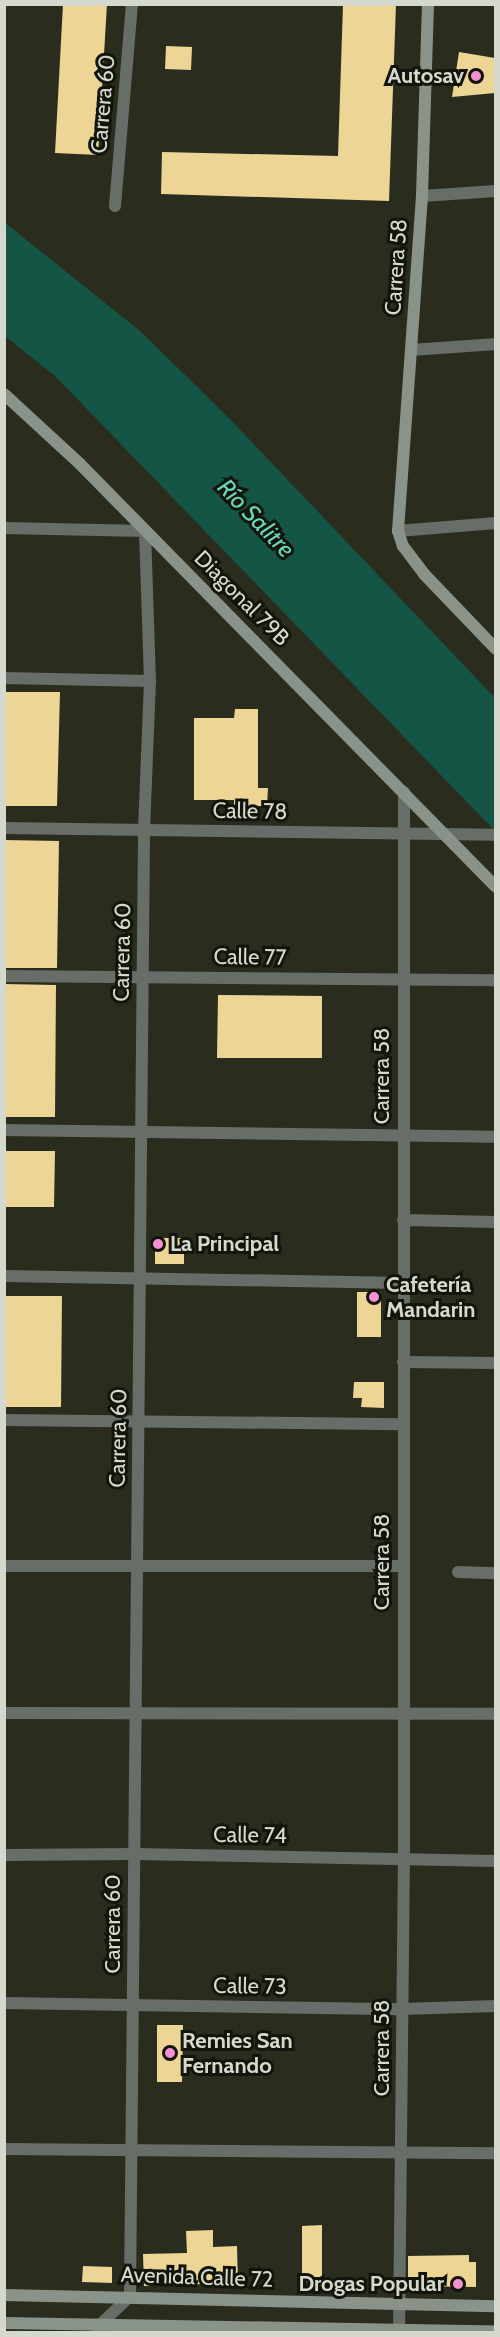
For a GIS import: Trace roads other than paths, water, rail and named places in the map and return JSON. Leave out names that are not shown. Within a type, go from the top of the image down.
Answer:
[{"type":"main road","name":"Carrera 58","points":[[398,531],[422,196],[428,4]]},
{"type":"main road","name":"Diagonal 79B","points":[[4,394],[80,464],[495,887]]},
{"type":"main road","points":[[398,531],[403,546],[424,574],[495,648]]},
{"type":"main road","name":"Avenida Calle 72","points":[[4,2295],[130,2296],[495,2306]]},
{"type":"main road","points":[[4,2324],[99,2328],[495,2332]]},
{"type":"street","name":"Carrera 60","points":[[115,206],[132,4]]},
{"type":"street","points":[[422,196],[495,191]]},
{"type":"street","points":[[411,350],[495,344]]},
{"type":"street","points":[[398,531],[495,523]]},
{"type":"street","points":[[4,528],[145,531]]},
{"type":"street","name":"Carrera 60","points":[[130,2296],[144,830],[150,681],[145,531]]},
{"type":"street","points":[[4,678],[150,681]]},
{"type":"street","name":"Carrera 58","points":[[399,2331],[403,2151],[404,1860],[402,1714],[404,792]]},
{"type":"street","name":"Calle 78","points":[[4,828],[495,836]]},
{"type":"street","name":"Calle 77","points":[[4,976],[495,980]]},
{"type":"street","points":[[4,1130],[495,1137]]},
{"type":"street","points":[[403,1220],[495,1222]]},
{"type":"street","points":[[4,1276],[403,1283]]},
{"type":"street","points":[[403,1362],[495,1363]]},
{"type":"street","points":[[4,1420],[403,1424]]},
{"type":"street","points":[[4,1566],[403,1566]]},
{"type":"street","points":[[458,1572],[495,1573]]},
{"type":"street","points":[[4,1713],[495,1714]]},
{"type":"street","name":"Calle 74","points":[[4,1855],[135,1854],[495,1861]]},
{"type":"street","name":"Calle 73","points":[[4,2002],[402,2009],[495,2006]]},
{"type":"street","points":[[4,2149],[495,2153]]},
{"type":"street","points":[[99,2328],[130,2296]]},
{"type":"water","name":"Río Salitre","points":[[4,222],[140,331],[227,416],[495,698],[495,831],[55,376],[5,336]]},
{"type":"place","name":"Autosav","points":[[476,76]]},
{"type":"place","name":"La Principal","points":[[158,1244]]},
{"type":"place","name":"Cafetería Mandarin","points":[[374,1297]]},
{"type":"place","name":"Remies San Fernando","points":[[170,2053]]},
{"type":"place","name":"Drogas Popular","points":[[458,2284]]}]
